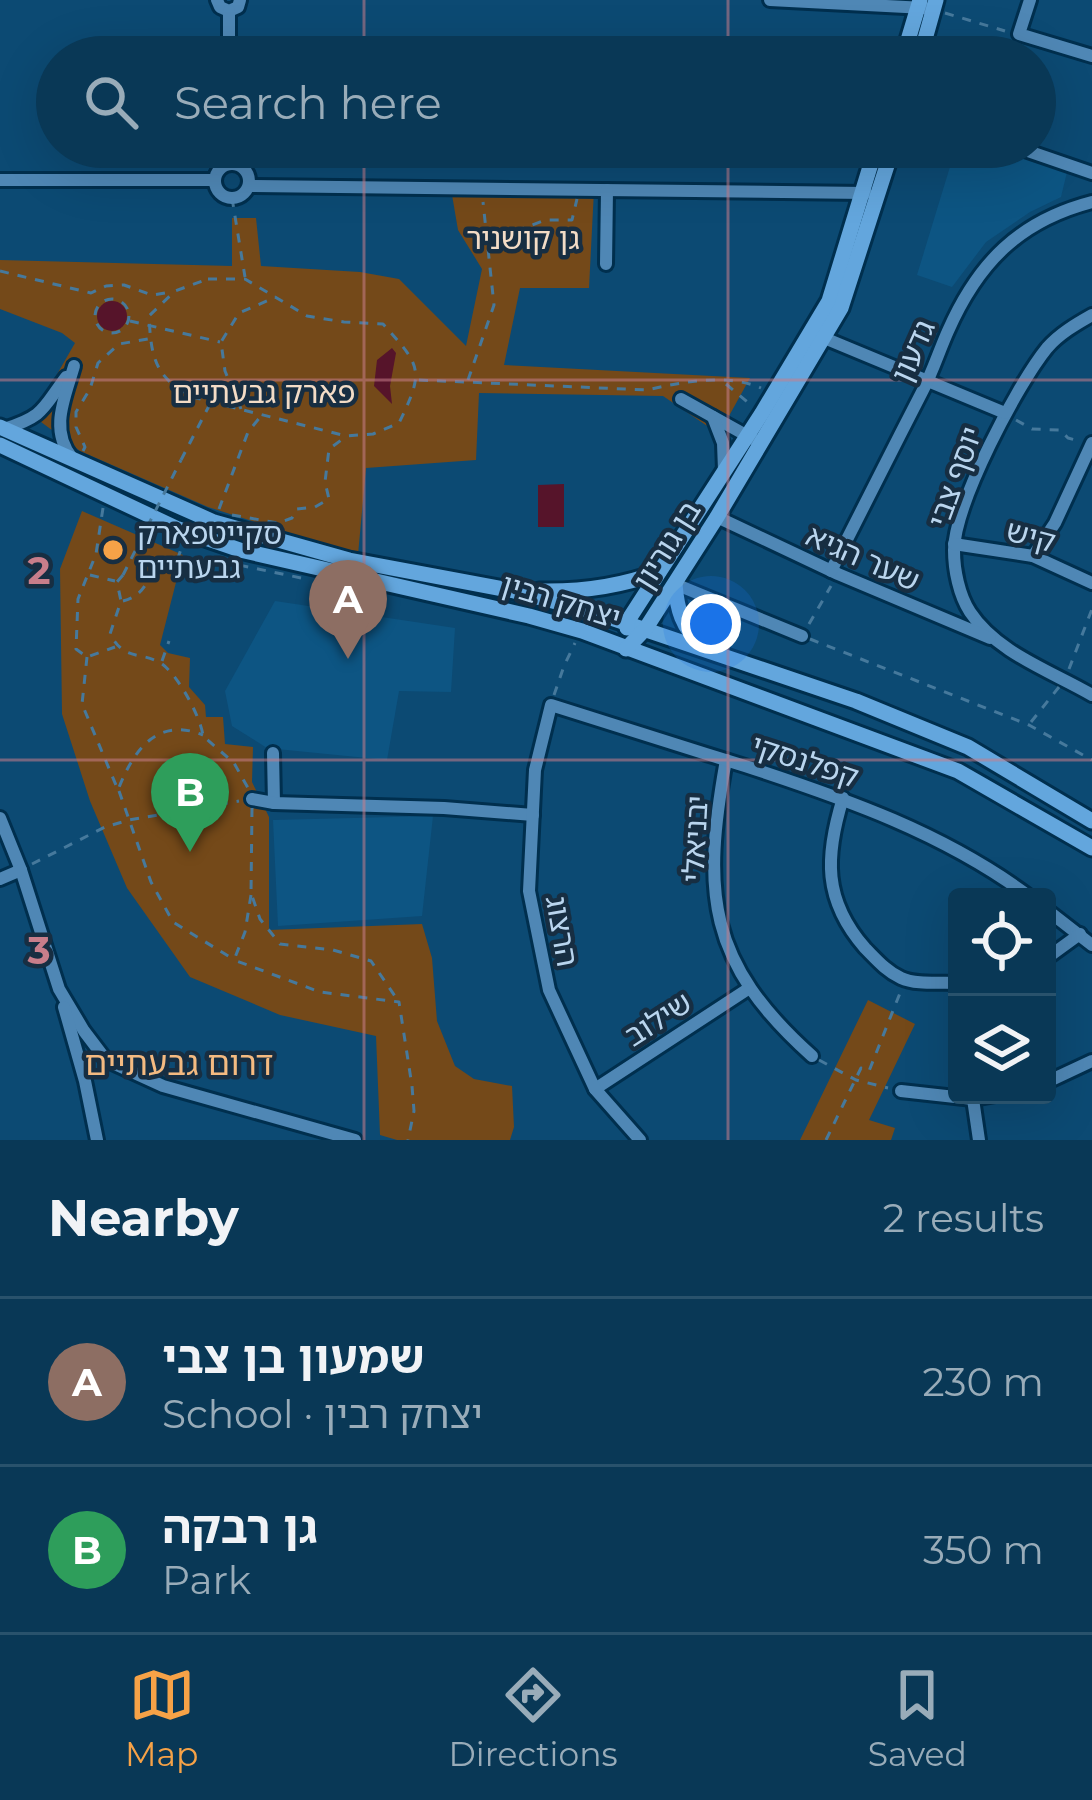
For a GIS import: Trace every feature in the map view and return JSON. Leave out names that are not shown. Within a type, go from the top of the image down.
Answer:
[{"type":"main road","points":[[913,36],[927,4]]},
{"type":"main road","points":[[923,36],[927,4]]},
{"type":"main road","name":"בן גוריון","points":[[626,649],[646,628],[717,517],[774,393],[842,308],[873,168]]},
{"type":"main road","name":"בן גוריון","points":[[870,194],[883,168]]},
{"type":"main road","name":"בן גוריון","points":[[626,649],[627,622],[724,470],[753,439],[817,335]]},
{"type":"main road","name":"יצחק רבין","points":[[1,433],[214,522],[349,560],[514,591],[627,622],[856,701],[968,747],[1092,821]]},
{"type":"main road","name":"יצחק רבין","points":[[1,433],[105,496],[188,532],[240,550],[582,631],[958,771],[1092,848]]},
{"type":"main road","points":[[514,591],[593,590],[659,572]]},
{"type":"main road","points":[[675,584],[684,625],[713,655]]},
{"type":"street","points":[[217,0],[229,11],[238,8],[241,0]]},
{"type":"street","points":[[770,0],[927,4]]},
{"type":"street","points":[[1025,36],[1018,34],[1030,0]]},
{"type":"street","points":[[229,11],[230,36]]},
{"type":"street","points":[[1056,45],[1092,56]]},
{"type":"street","points":[[1056,161],[1092,173]]},
{"type":"street","points":[[223,168],[215,180],[218,191],[232,198],[243,195],[249,186],[241,168]]},
{"type":"street","points":[[0,180],[215,180]]},
{"type":"street","points":[[249,186],[870,194]]},
{"type":"street","points":[[606,264],[607,190]]},
{"type":"street","name":"גדעון","points":[[835,572],[978,277],[1025,229],[1092,202]]},
{"type":"street","name":"יוסף צבי","points":[[991,639],[968,609],[957,577],[954,544],[974,482],[1005,413],[1049,345],[1092,316]]},
{"type":"street","points":[[817,335],[1005,413]]},
{"type":"street","points":[[1,433],[40,415],[74,366],[59,431],[66,452],[77,463]]},
{"type":"street","points":[[681,399],[753,439]]},
{"type":"street","points":[[712,416],[723,443],[724,470]]},
{"type":"street","points":[[1033,556],[1055,523],[1091,444]]},
{"type":"street","name":"שער הגיא","points":[[717,517],[991,639]]},
{"type":"street","name":"קיש","points":[[954,544],[1033,556],[1092,583]]},
{"type":"street","points":[[675,584],[802,636]]},
{"type":"street","points":[[991,639],[1092,695]]},
{"type":"street","name":"קפלנסקי","points":[[550,705],[843,798],[950,846],[1016,888]]},
{"type":"street","name":"הרצוג","points":[[550,705],[535,770],[529,891],[549,990],[595,1089],[640,1140]]},
{"type":"street","points":[[273,753],[274,803]]},
{"type":"street","name":"יבניאלי","points":[[726,760],[712,871],[726,943],[748,988],[812,1056]]},
{"type":"street","points":[[843,798],[830,858],[831,883],[842,918],[880,964],[904,980],[948,982]]},
{"type":"street","points":[[253,799],[532,815]]},
{"type":"street","points":[[0,818],[59,989],[97,1140]]},
{"type":"street","points":[[0,879],[21,870]]},
{"type":"street","points":[[1056,917],[1092,945]]},
{"type":"street","points":[[1056,951],[1080,934]]},
{"type":"street","name":"שילוב","points":[[595,1089],[748,988]]},
{"type":"street","points":[[59,989],[102,1055],[163,1086],[355,1140]]},
{"type":"street","points":[[80,1064],[102,1055]]},
{"type":"street","points":[[85,1081],[102,1055]]},
{"type":"street","points":[[1056,1078],[1092,1060]]},
{"type":"street","points":[[901,1091],[948,1096]]},
{"type":"street","points":[[974,1104],[979,1140]]},
{"type":"path","points":[[927,4],[1018,34]]},
{"type":"path","points":[[467,382],[494,305],[482,189]]},
{"type":"path","points":[[488,246],[512,246],[519,230],[544,220],[572,220],[579,190]]},
{"type":"path","points":[[232,198],[245,279]]},
{"type":"path","points":[[0,271],[91,292],[124,285],[152,295],[208,279],[245,279],[307,316],[383,324],[413,357],[417,380],[399,423],[373,434],[346,436],[192,397],[172,387],[159,369],[148,316],[175,291]]},
{"type":"path","points":[[242,411],[225,371],[221,342],[239,313],[276,297]]},
{"type":"path","points":[[116,300],[127,309],[128,321],[121,330],[110,333],[100,328],[95,314],[101,304],[116,300]]},
{"type":"path","points":[[128,321],[221,342]]},
{"type":"path","points":[[77,463],[85,447],[76,427],[76,412],[98,363],[119,344],[150,339]]},
{"type":"path","points":[[417,380],[647,390],[683,382],[724,381],[747,382],[774,393]]},
{"type":"path","points":[[724,381],[762,413]]},
{"type":"path","points":[[117,582],[211,402]]},
{"type":"path","points":[[1005,413],[1032,428],[1060,430],[1068,438],[1091,444]]},
{"type":"path","points":[[214,522],[248,432],[261,416]]},
{"type":"path","points":[[236,513],[278,523],[292,518],[296,509],[329,499],[325,482],[329,449],[346,436]]},
{"type":"path","points":[[87,657],[76,649],[78,599],[96,554],[105,496]]},
{"type":"path","points":[[122,601],[144,590],[156,565],[178,558],[188,532]]},
{"type":"path","points":[[835,572],[802,636],[1029,725],[1092,760]]},
{"type":"path","points":[[88,574],[117,582]]},
{"type":"path","points":[[117,582],[122,601],[110,634],[117,646],[135,657],[161,663],[183,690],[203,736]]},
{"type":"path","points":[[1029,725],[1065,679],[1092,609]]},
{"type":"path","points":[[550,705],[582,631]]},
{"type":"path","points":[[161,663],[169,640]]},
{"type":"path","points":[[87,657],[117,646]]},
{"type":"path","points":[[87,657],[82,704],[151,882],[173,922],[235,960],[320,992],[398,1002]]},
{"type":"path","points":[[118,790],[129,761],[160,733],[189,730],[234,763],[253,799],[251,893],[235,960]]},
{"type":"path","points":[[21,870],[105,827],[253,799]]},
{"type":"path","points":[[251,893],[260,919],[280,944],[332,950],[371,961],[398,1002],[414,1111],[408,1140]]},
{"type":"path","points":[[826,1140],[861,1068],[869,1071],[904,980]]},
{"type":"path","points":[[812,1056],[856,1080],[901,1091]]},
{"type":"shaded area","points":[[950,168],[1056,168],[1067,172],[1061,197],[986,242],[952,287],[917,275]]},
{"type":"shaded area","points":[[112,301],[127,316],[112,331],[97,316]]},
{"type":"shaded area","points":[[392,348],[396,353],[392,404],[374,386],[377,360]]},
{"type":"shaded area","points":[[564,484],[564,527],[538,527],[538,485]]},
{"type":"shaded area","points":[[275,601],[455,628],[451,692],[399,691],[387,760],[267,748],[232,726],[225,691]]},
{"type":"shaded area","points":[[433,816],[422,916],[278,926],[273,820]]},
{"type":"green space","name":"פארק גבעתיים","points":[[451,189],[594,190],[589,288],[520,288],[504,365],[750,378],[719,434],[663,396],[479,393],[476,460],[366,468],[358,555],[208,507],[80,451],[33,416],[75,343],[62,333],[0,309],[0,260],[232,266],[232,218],[256,218],[261,266],[399,279],[466,346],[482,269],[458,230]]},
{"type":"green space","points":[[82,511],[183,555],[160,645],[168,653],[190,658],[189,687],[205,705],[206,717],[223,717],[225,744],[253,747],[252,782],[269,817],[269,930],[422,924],[432,958],[437,1021],[455,1066],[474,1079],[512,1086],[510,1140],[397,1140],[380,1135],[376,1036],[280,1015],[190,977],[127,888],[90,801],[62,714],[60,569]]},
{"type":"green space","points":[[868,1000],[915,1024],[869,1120],[895,1128],[891,1140],[800,1140]]},
{"type":"place","name":"סקייטפארק גבעתיים","points":[[113,550]]},
{"type":"place","name":"שמעון בן צבי","points":[[348,659]]},
{"type":"place","name":"גן רבקה","points":[[190,852]]},
{"type":"district","name":"דרום גבעתיים","points":[[179,1063]]},
{"type":"park label","name":"גן קושניר","points":[[523,238]]}]
